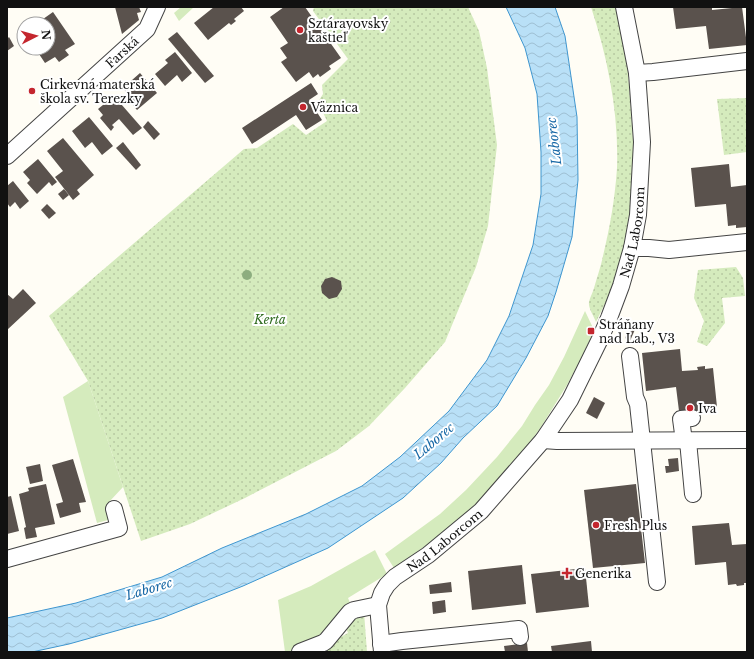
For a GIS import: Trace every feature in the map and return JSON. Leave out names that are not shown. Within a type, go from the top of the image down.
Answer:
[{"type":"street","name":"Farská","points":[[7,156],[147,29],[158,7]]},
{"type":"street","name":"Nad Laborcom","points":[[382,648],[378,604],[387,585],[395,577],[428,555],[482,511],[543,440],[570,400],[609,318],[621,286],[632,248],[638,215],[642,142],[637,73],[624,7]]},
{"type":"street","points":[[637,73],[747,61]]},
{"type":"street","points":[[632,248],[669,250],[747,242]]},
{"type":"street","points":[[630,356],[635,397],[638,404],[657,582]]},
{"type":"street","points":[[692,418],[681,419],[686,441],[693,494]]},
{"type":"street","points":[[543,440],[747,440]]},
{"type":"street","points":[[7,559],[119,528],[114,509]]},
{"type":"street","points":[[300,652],[323,644],[350,612],[378,604]]},
{"type":"street","points":[[382,648],[402,641],[519,629],[520,637]]},
{"type":"green space","points":[[181,7],[194,7],[179,21],[174,13]]},
{"type":"green space","name":"Kerta","points":[[314,7],[468,7],[479,31],[487,68],[497,145],[488,226],[476,267],[445,342],[405,388],[369,426],[336,451],[245,498],[190,524],[141,541],[88,381],[49,316],[244,149],[257,148],[293,124],[306,135],[327,121],[318,102],[323,94],[322,85],[348,59],[313,11]]},
{"type":"green space","points":[[591,7],[615,7],[620,24],[628,72],[633,139],[633,205],[621,263],[611,291],[596,322],[590,309],[589,302],[594,290],[606,245],[614,201],[617,148],[611,87],[603,46]]},
{"type":"green space","points":[[747,98],[747,152],[724,155],[717,99]]},
{"type":"green space","points":[[736,267],[743,278],[745,296],[722,298],[725,323],[707,346],[697,342],[704,321],[694,298],[698,270]]},
{"type":"green space","points":[[585,311],[594,330],[583,355],[567,385],[541,427],[518,459],[492,489],[445,532],[394,568],[385,554],[440,514],[466,490],[497,457],[522,426],[549,385],[564,357]]},
{"type":"green space","points":[[88,381],[123,487],[109,502],[108,520],[97,523],[63,397]]},
{"type":"green space","points":[[375,550],[387,574],[348,598],[351,605],[311,645],[292,652],[285,652],[278,600],[311,586]]},
{"type":"green space","points":[[364,612],[367,652],[311,652],[348,633],[345,626],[353,616]]},
{"type":"water","name":"Laborec","points":[[506,7],[555,7],[565,36],[577,117],[578,180],[572,237],[548,316],[526,358],[497,406],[463,438],[441,463],[403,498],[328,548],[243,586],[162,618],[69,644],[32,652],[7,652],[7,618],[76,603],[162,577],[222,548],[306,514],[362,486],[400,457],[449,411],[487,360],[509,316],[533,245],[541,194],[541,152],[537,94],[525,48]]},
{"type":"building","points":[[115,7],[139,7],[141,12],[137,13],[139,20],[122,34]]},
{"type":"building","points":[[214,7],[241,7],[244,11],[234,19],[236,21],[231,25],[229,23],[208,40],[194,23]]},
{"type":"building","name":"Sztárayovský kaštieľ","points":[[284,7],[305,7],[341,58],[329,66],[331,69],[320,77],[318,74],[313,78],[309,72],[296,82],[281,62],[287,58],[280,48],[288,43],[270,17]]},
{"type":"building","points":[[673,7],[712,7],[712,10],[742,7],[747,45],[709,49],[706,26],[676,29]]},
{"type":"building","points":[[53,12],[56,16],[47,16]]},
{"type":"building","points":[[56,16],[75,44],[65,50],[69,55],[59,62],[55,57],[45,63],[40,56],[56,56]]},
{"type":"building","points":[[177,32],[214,76],[205,83],[168,39]]},
{"type":"building","points":[[9,37],[14,46],[7,51],[7,39]]},
{"type":"building","points":[[175,52],[192,73],[182,82],[177,75],[165,86],[155,74],[168,63],[165,60]]},
{"type":"building","points":[[140,73],[157,93],[137,110],[128,99],[130,97],[123,88]]},
{"type":"building","points":[[311,83],[318,94],[309,100],[322,120],[306,130],[296,115],[252,144],[242,128]]},
{"type":"building","points":[[114,96],[142,128],[133,135],[119,119],[112,125],[114,127],[111,131],[100,118],[103,115],[98,109]]},
{"type":"building","points":[[89,117],[113,146],[102,155],[92,142],[85,148],[72,131]]},
{"type":"building","points":[[148,121],[160,134],[154,140],[143,127]]},
{"type":"building","points":[[63,138],[94,175],[77,190],[80,194],[73,200],[55,177],[63,171],[47,151]]},
{"type":"building","points":[[123,142],[141,165],[136,170],[116,148]]},
{"type":"building","points":[[38,159],[57,182],[52,186],[49,182],[37,194],[27,183],[30,180],[23,172]]},
{"type":"building","points":[[729,164],[731,187],[747,185],[747,227],[736,228],[736,225],[728,226],[726,204],[695,207],[691,168]]},
{"type":"building","points":[[13,181],[29,201],[20,209],[15,202],[10,207],[7,203],[7,186]]},
{"type":"building","points":[[64,189],[69,195],[63,200],[58,194]]},
{"type":"building","points":[[47,204],[56,213],[49,219],[41,210]]},
{"type":"building","points":[[332,277],[341,281],[342,289],[337,297],[329,299],[322,293],[321,286],[325,279]]},
{"type":"building","points":[[23,289],[36,303],[7,330],[7,294],[13,299]]},
{"type":"building","points":[[631,324],[636,327],[630,341],[625,338]]},
{"type":"building","points":[[680,349],[682,371],[698,370],[697,367],[705,366],[705,369],[713,368],[717,407],[710,407],[710,410],[687,412],[686,410],[679,411],[676,387],[646,391],[642,353]]},
{"type":"building","points":[[594,397],[605,403],[597,419],[586,413]]},
{"type":"building","points":[[678,458],[679,471],[666,473],[665,466],[669,466],[668,459]]},
{"type":"building","points":[[73,459],[86,502],[79,503],[81,512],[60,518],[56,504],[63,502],[52,465]]},
{"type":"building","points":[[40,464],[43,481],[30,484],[26,467]]},
{"type":"building","points":[[46,484],[55,524],[35,528],[37,537],[26,539],[24,528],[26,527],[19,494],[29,491],[28,488]]},
{"type":"building","points":[[636,484],[645,563],[593,568],[584,490]]},
{"type":"building","points":[[11,496],[19,531],[7,534],[7,497]]},
{"type":"building","points":[[729,523],[732,545],[747,544],[747,583],[744,583],[744,585],[728,585],[726,562],[695,565],[692,526]]},
{"type":"building","points":[[522,565],[526,604],[472,610],[468,571]]},
{"type":"building","points":[[585,568],[589,607],[536,613],[531,574]]},
{"type":"building","points":[[451,582],[452,592],[430,594],[429,585]]},
{"type":"building","points":[[445,600],[446,612],[433,614],[432,602]]},
{"type":"building","points":[[591,641],[592,652],[552,652],[551,646]]},
{"type":"building","points":[[527,643],[528,652],[505,652],[504,646]]},
{"type":"place","name":"Sztárayovský kaštieľ","points":[[300,30]]},
{"type":"place","name":"Cirkevná materská škola sv. Terezky","points":[[32,91]]},
{"type":"place","name":"Väznica","points":[[303,107]]},
{"type":"place","name":"Stráňany nad Lab., V3","points":[[591,331]]},
{"type":"place","name":"Iva","points":[[690,408]]},
{"type":"place","name":"Fresh Plus","points":[[596,525]]},
{"type":"place","name":"Generika","points":[[567,573]]}]
